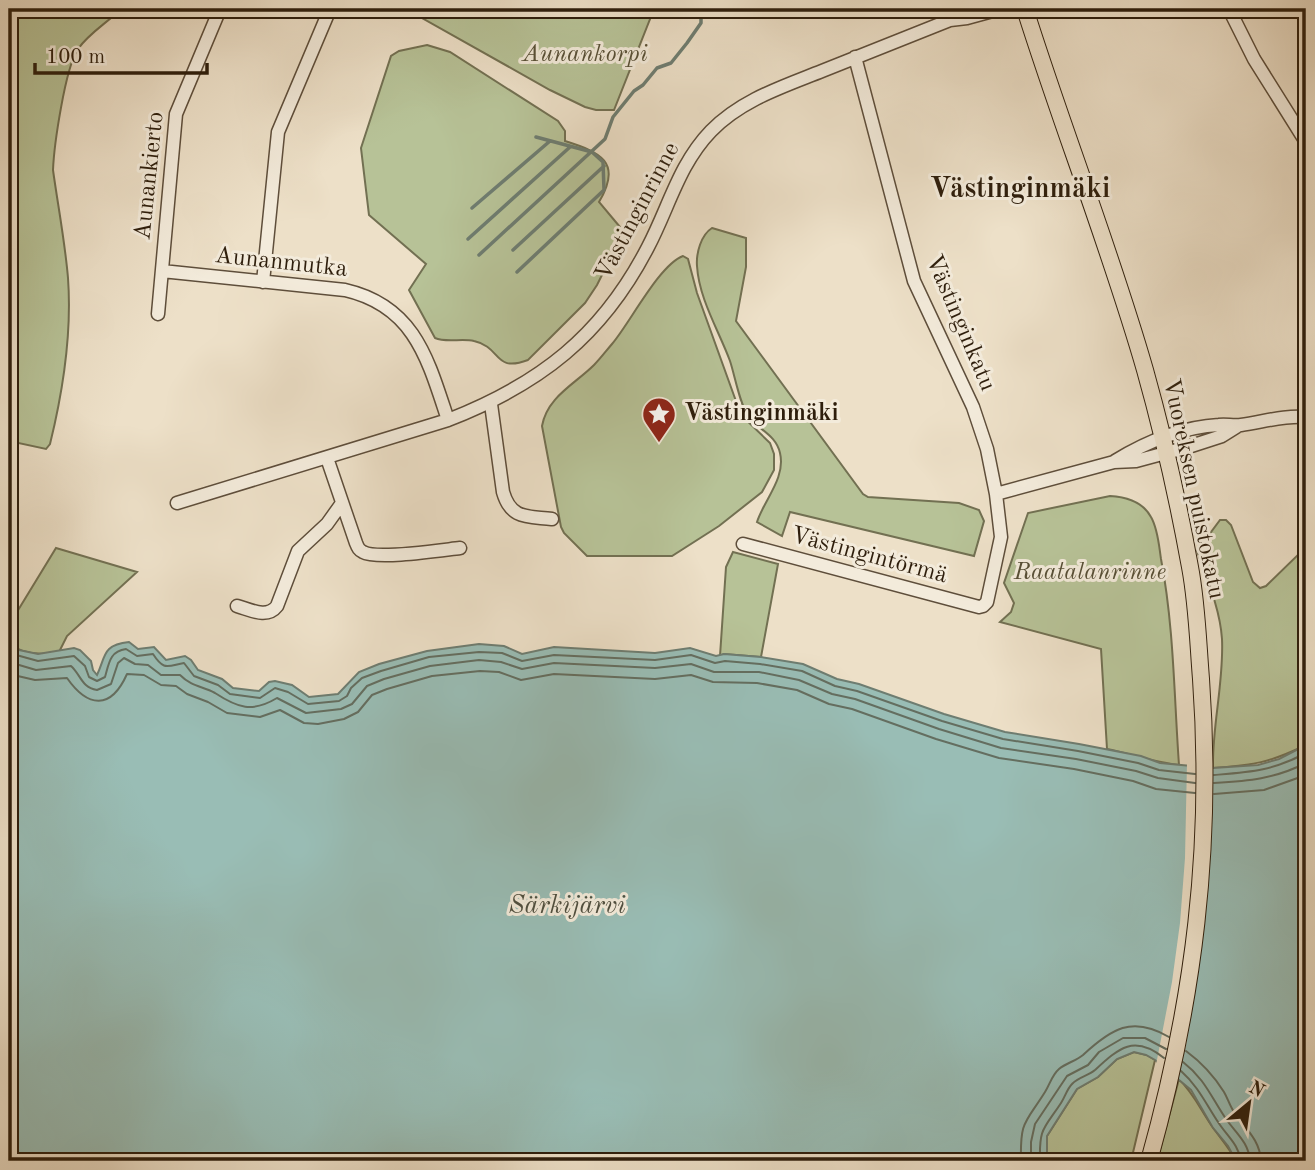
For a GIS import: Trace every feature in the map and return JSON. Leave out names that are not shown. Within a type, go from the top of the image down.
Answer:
[{"type":"main road","name":"Vuoreksen puistokatu","points":[[1025,9],[1115,273],[1145,371],[1191,569],[1199,657],[1206,800],[1203,856],[1193,960],[1180,1037],[1149,1161]]},
{"type":"street","name":"Aunankierto","points":[[158,314],[176,114],[220,9]]},
{"type":"street","points":[[263,282],[278,132],[330,9]]},
{"type":"street","name":"Västinginrinne","points":[[177,503],[449,420],[491,404],[526,384],[579,342],[629,279],[648,247],[685,164],[696,147],[729,114],[760,96],[950,19],[963,9]]},
{"type":"street","name":"Västinginrinne","points":[[950,19],[967,19],[1000,9]]},
{"type":"street","points":[[1229,9],[1254,60],[1306,142]]},
{"type":"street","name":"Västinginkatu","points":[[855,58],[914,281],[973,407],[987,449],[996,494],[1001,547],[984,606]]},
{"type":"street","name":"Aunanmutka","points":[[162,271],[345,290],[370,298],[388,309],[411,330],[423,349],[449,420]]},
{"type":"street","points":[[491,404],[503,492],[508,505],[519,515],[552,519]]},
{"type":"street","points":[[996,494],[1114,462],[1134,450],[1164,445],[1219,425],[1238,426],[1282,418],[1306,417]]},
{"type":"street","points":[[327,458],[358,547],[366,554],[460,548]]},
{"type":"street","points":[[237,606],[265,614],[273,612],[299,551],[327,524],[342,503]]},
{"type":"street","name":"Västingintörmä","points":[[743,544],[979,607],[984,606]]},
{"type":"green space","points":[[9,9],[121,9],[78,49],[61,108],[53,170],[67,264],[69,320],[59,403],[50,444],[46,449],[9,441]]},
{"type":"green space","name":"Aunankorpi","points":[[406,9],[654,9],[614,110],[596,110],[550,90]]},
{"type":"green space","points":[[427,45],[450,52],[558,121],[565,131],[565,141],[597,155],[608,168],[609,177],[599,202],[620,227],[621,237],[585,303],[528,360],[509,363],[483,344],[435,338],[409,290],[426,264],[369,215],[361,148],[391,56],[399,51]]},
{"type":"green space","points":[[712,228],[746,238],[746,267],[736,321],[863,494],[868,497],[959,503],[979,510],[984,521],[974,556],[790,512],[782,536],[757,522],[780,471],[780,453],[775,442],[746,412],[730,361],[701,291],[697,256],[702,240]]},
{"type":"green space","points":[[683,256],[688,259],[697,293],[741,415],[770,443],[774,454],[774,470],[762,492],[719,526],[672,556],[587,556],[561,527],[542,426],[545,416],[556,399],[594,365],[612,344],[664,271]]},
{"type":"green space","name":"Raatalanrinne","points":[[1110,496],[1139,504],[1148,512],[1157,532],[1171,636],[1179,765],[1107,749],[1101,649],[1000,622],[1011,612],[1014,603],[1004,583],[1028,513]]},
{"type":"green space","points":[[1220,520],[1226,520],[1231,525],[1253,582],[1260,588],[1266,586],[1306,547],[1306,745],[1261,762],[1213,768],[1222,639],[1216,605],[1197,551]]},
{"type":"green space","points":[[56,548],[137,572],[67,636],[59,652],[26,652],[9,643],[9,625]]},
{"type":"green space","points":[[733,552],[778,564],[761,657],[720,656],[726,567]]},
{"type":"green space","points":[[1134,1052],[1155,1060],[1131,1161],[1047,1161],[1047,1136],[1077,1089],[1098,1077],[1117,1059]]},
{"type":"green space","points":[[1179,1079],[1194,1097],[1236,1161],[1157,1161]]},
{"type":"water","name":"Särkijärvi","points":[[129,642],[138,649],[154,647],[166,660],[185,656],[198,670],[222,679],[233,688],[259,691],[269,682],[275,681],[292,685],[309,697],[338,694],[359,672],[379,664],[427,651],[479,644],[504,646],[522,654],[554,647],[655,653],[690,648],[716,656],[724,654],[761,657],[803,664],[837,679],[1005,732],[1141,756],[1160,763],[1213,768],[1258,765],[1279,759],[1306,745],[1306,1161],[1236,1161],[1191,1090],[1155,1060],[1134,1052],[1117,1059],[1098,1077],[1077,1089],[1047,1136],[1047,1161],[9,1161],[9,643],[19,650],[38,654],[74,648],[80,650],[91,661],[97,675],[106,652],[120,643]]},
{"type":"pier","points":[[1187,763],[1212,764],[1212,802],[1204,927],[1186,1045],[1177,1082],[1156,1065],[1180,923],[1185,858]]},
{"type":"waterway","points":[[479,255],[605,139],[613,117],[634,91],[643,85],[657,68],[671,63],[687,43],[701,23],[701,9]]},
{"type":"waterway","points":[[517,272],[604,190],[603,162],[592,152],[536,137]]},
{"type":"waterway","points":[[472,208],[550,141]]},
{"type":"waterway","points":[[468,239],[570,147]]},
{"type":"waterway","points":[[513,250],[604,166]]},
{"type":"place","name":"Västinginmäki","points":[[659,444]]},
{"type":"district","name":"Västinginmäki","points":[[1020,190]]}]
